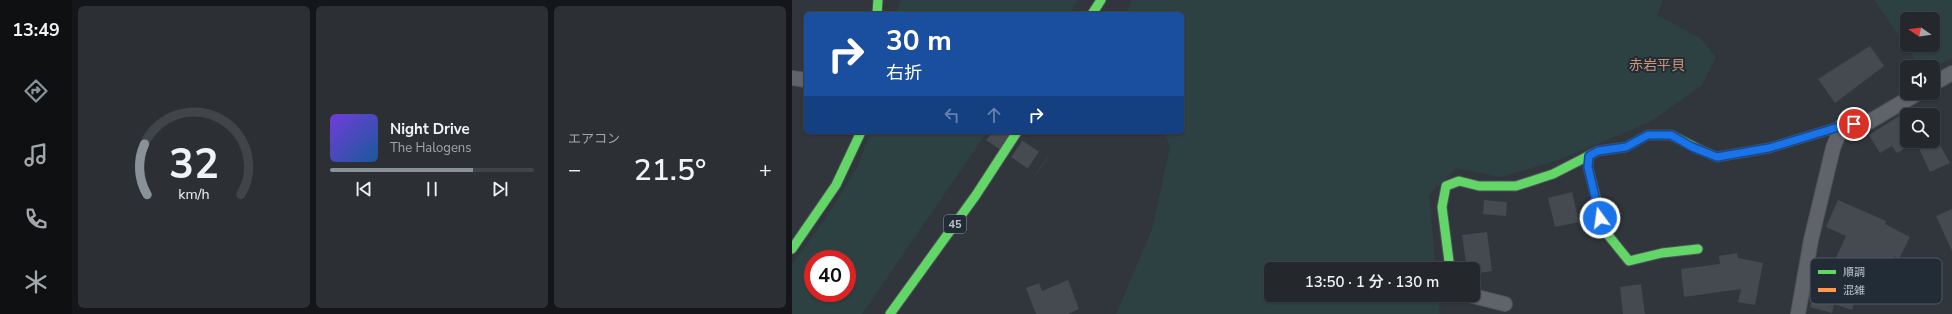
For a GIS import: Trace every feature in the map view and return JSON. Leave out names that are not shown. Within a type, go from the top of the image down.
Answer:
[{"type":"main road","points":[[877,12],[878,0]]},
{"type":"main road","points":[[1093,12],[1101,0]]},
{"type":"main road","points":[[1449,262],[1442,207],[1446,186],[1458,181],[1479,186],[1516,186],[1553,174],[1598,151],[1626,147],[1648,135],[1671,135],[1692,147],[1717,157],[1769,148],[1842,126]]},
{"type":"main road","points":[[792,249],[836,186],[860,134]]},
{"type":"main road","name":"45","points":[[890,314],[976,195],[1015,134]]},
{"type":"main road","points":[[1589,156],[1588,167],[1604,230],[1629,261],[1662,253],[1698,249]]},
{"type":"street","points":[[1940,80],[1952,74]]},
{"type":"street","points":[[792,78],[804,80]]},
{"type":"street","points":[[1798,314],[1811,240],[1833,148],[1842,126],[1867,123],[1906,100]]},
{"type":"street","points":[[1480,298],[1505,304]]},
{"type":"shaded area","points":[[901,0],[1078,0],[1070,12],[896,12]]},
{"type":"shaded area","points":[[1131,0],[1663,0],[1657,15],[1700,38],[1716,57],[1702,85],[1650,122],[1559,160],[1501,177],[1456,168],[1429,195],[1435,262],[1264,262],[1264,302],[1439,302],[1440,314],[1116,314],[1152,229],[1170,147],[1165,134],[1184,134],[1184,12],[1128,12]]},
{"type":"shaded area","points":[[1874,0],[1952,0],[1952,58],[1940,64],[1940,60],[1916,60],[1910,52],[1940,52],[1940,12],[1900,12],[1900,37]]},
{"type":"shaded area","points":[[869,134],[986,134],[862,314],[792,314],[792,264],[826,218],[858,166]]},
{"type":"building","points":[[1870,46],[1884,66],[1835,103],[1818,79]]},
{"type":"building","points":[[1900,115],[1900,148],[1905,148],[1897,153],[1892,146],[1880,153],[1869,135]]},
{"type":"building","points":[[1940,145],[1950,163],[1930,172],[1919,148],[1940,148]]},
{"type":"building","points":[[1572,192],[1579,222],[1555,227],[1548,198]]},
{"type":"building","points":[[1484,200],[1507,202],[1506,216],[1483,214]]},
{"type":"building","points":[[1838,200],[1886,221],[1885,224],[1910,237],[1900,258],[1894,256],[1893,258],[1836,258],[1846,236],[1826,227]]},
{"type":"building","points":[[1952,209],[1952,251],[1936,216]]},
{"type":"building","points":[[1487,232],[1492,271],[1480,273],[1480,262],[1466,262],[1462,235]]},
{"type":"building","points":[[1737,253],[1738,258],[1763,263],[1755,305],[1738,302],[1741,289],[1684,297],[1681,269],[1720,264],[1719,256]]},
{"type":"building","points":[[1068,280],[1079,309],[1068,314],[1036,314],[1026,288],[1039,283],[1042,291]]},
{"type":"building","points":[[1641,284],[1645,314],[1623,314],[1620,287]]},
{"type":"building","points":[[1811,304],[1834,304],[1832,313],[1810,307]]},
{"type":"building","points":[[1834,304],[1854,304],[1852,310]]},
{"type":"tunnel","points":[[995,134],[1042,166]]},
{"type":"traffic: fast","points":[[877,12],[878,0]]},
{"type":"traffic: fast","points":[[1093,12],[1101,0]]},
{"type":"traffic: fast","points":[[792,249],[836,185],[860,134]]},
{"type":"traffic: fast","points":[[890,314],[976,195],[1016,134]]},
{"type":"traffic: fast","points":[[1449,262],[1442,207],[1446,186],[1459,181],[1479,186],[1516,186],[1553,174],[1598,151],[1626,147],[1648,135],[1671,135],[1698,149]]},
{"type":"traffic: fast","points":[[1589,156],[1588,167],[1604,230],[1629,261],[1662,253],[1698,249]]},
{"type":"traffic: slow","points":[[1698,149],[1717,157],[1769,148],[1842,126]]},
{"type":"district","name":"赤岩平貝","points":[[1657,65]]},
{"type":"route","points":[[1600,218],[1588,167],[1589,156],[1598,151],[1626,147],[1648,135],[1671,135],[1692,147],[1717,157],[1769,148],[1842,126],[1854,124]]}]
